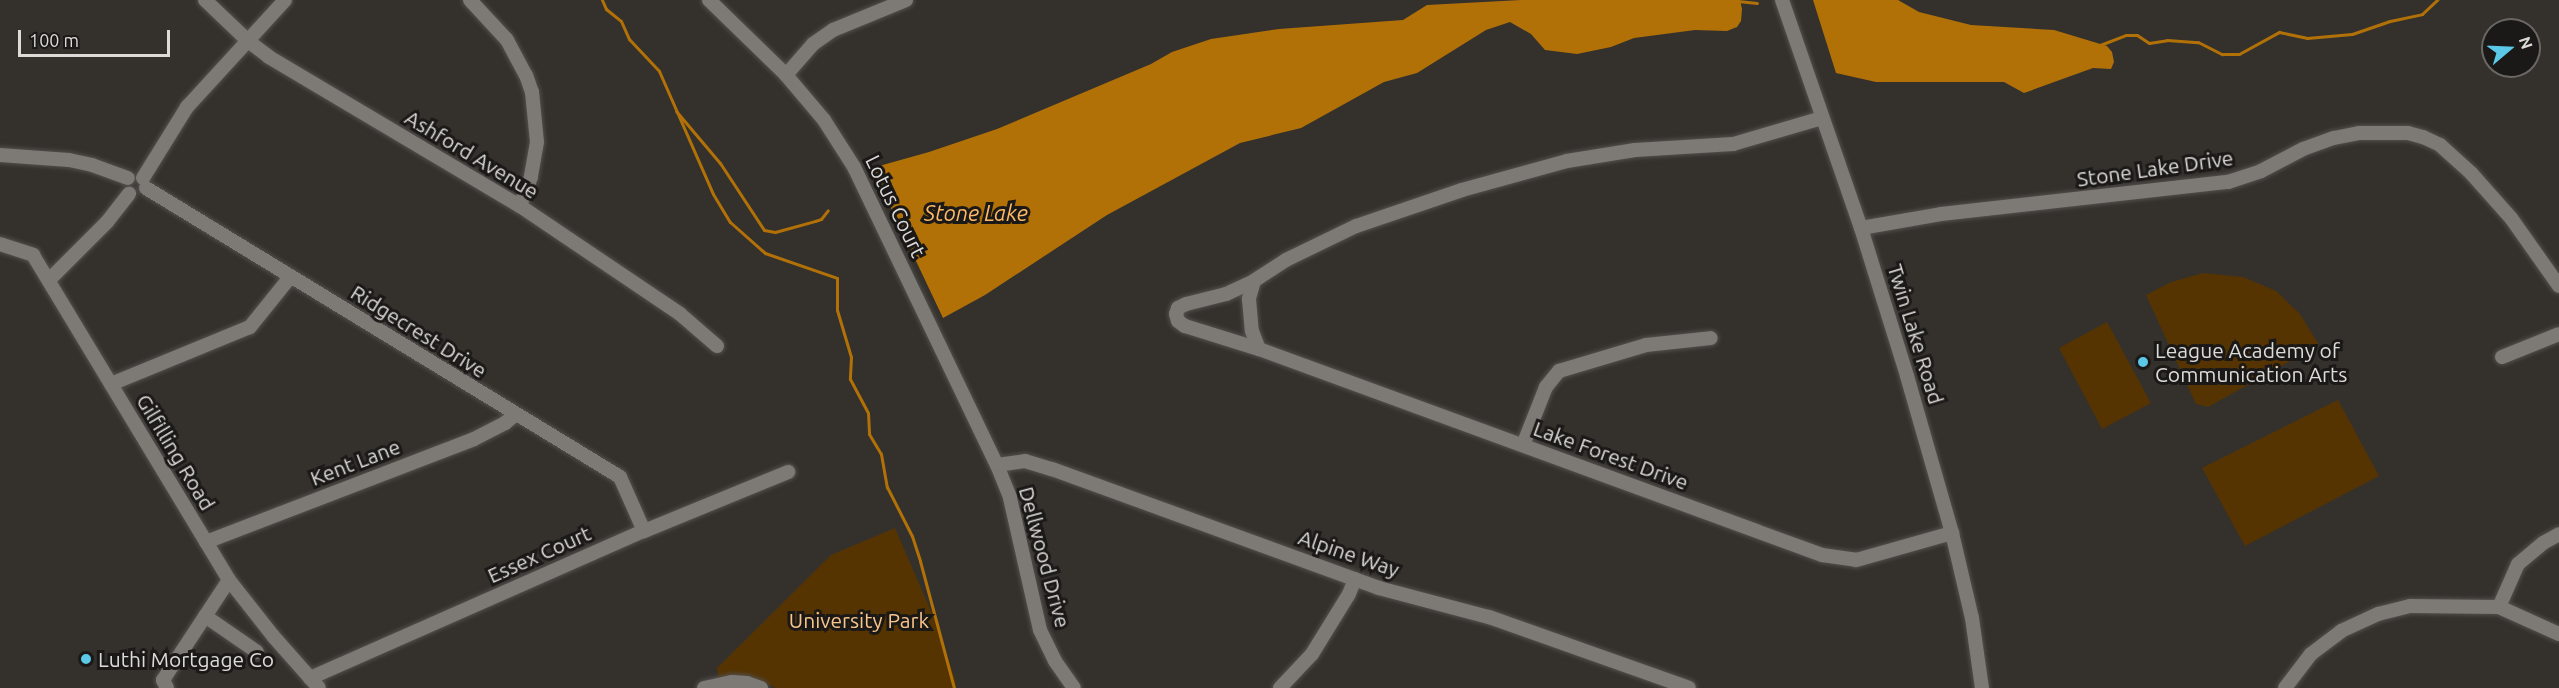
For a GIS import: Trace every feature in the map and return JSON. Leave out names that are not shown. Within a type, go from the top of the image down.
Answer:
[{"type":"street","name":"Ashford Avenue","points":[[206,0],[248,41],[269,57],[520,206],[680,314],[717,346]]},
{"type":"street","points":[[128,178],[125,188],[129,194],[140,196],[179,117],[285,0]]},
{"type":"street","points":[[470,0],[507,40],[526,75],[532,92],[537,142],[531,177],[520,206]]},
{"type":"street","name":"Lotus Court","points":[[709,0],[786,75],[829,128],[854,167],[997,465]]},
{"type":"street","points":[[786,75],[813,44],[832,30],[906,0]]},
{"type":"street","name":"Twin Lake Road","points":[[1782,0],[1861,228],[1952,533],[1974,625],[1982,688]]},
{"type":"street","name":"Lake Forest Drive","points":[[1822,118],[1733,144],[1623,152],[1567,161],[1496,179],[1356,226],[1286,260],[1254,281],[1226,294],[1178,308],[1176,314],[1178,321],[1185,326],[1259,349],[1843,560],[1864,558],[1952,533]]},
{"type":"street","name":"Stone Lake Drive","points":[[1861,228],[1941,214],[2209,186],[2244,177],[2303,149],[2334,138],[2359,133],[2408,133],[2440,145],[2471,173],[2511,218],[2559,286]]},
{"type":"street","points":[[0,154],[69,160],[92,165],[128,178],[137,175],[145,183]]},
{"type":"street","name":"Ridgecrest Drive","points":[[145,183],[515,415],[620,477],[644,531]]},
{"type":"street","points":[[49,280],[107,222],[129,194]]},
{"type":"street","name":"Gilfilling Road","points":[[0,244],[33,255],[230,580],[266,629],[314,683]]},
{"type":"street","points":[[111,384],[238,335],[250,327],[291,276]]},
{"type":"street","points":[[1254,281],[1249,300],[1249,318],[1259,349]]},
{"type":"street","points":[[2502,357],[2559,334]]},
{"type":"street","points":[[1523,445],[1546,387],[1559,371],[1646,345],[1711,338]]},
{"type":"street","name":"Kent Lane","points":[[206,542],[474,439],[505,423],[515,415]]},
{"type":"street","name":"Alpine Way","points":[[997,465],[1025,461],[1052,469],[1355,579],[1511,624],[1689,688]]},
{"type":"street","name":"Dellwood Drive","points":[[997,465],[1010,498],[1040,630],[1055,661],[1074,688]]},
{"type":"street","name":"Essex Court","points":[[314,683],[644,531],[788,472]]},
{"type":"street","points":[[2499,607],[2518,564],[2530,552],[2559,534]]},
{"type":"street","points":[[1281,688],[1312,654],[1349,594],[1355,579]]},
{"type":"street","points":[[167,688],[163,680],[230,580]]},
{"type":"street","points":[[2285,688],[2311,654],[2341,631],[2378,614],[2428,605],[2499,607],[2559,634]]},
{"type":"street","points":[[205,616],[257,652]]},
{"type":"street","points":[[704,688],[732,682],[747,683],[761,688]]},
{"type":"green space","points":[[2203,273],[2243,277],[2276,291],[2300,314],[2319,345],[2208,407],[2196,404],[2146,295],[2171,282]]},
{"type":"green space","points":[[2107,322],[2151,403],[2102,429],[2059,348]]},
{"type":"green space","points":[[2338,400],[2379,476],[2245,546],[2202,468]]},
{"type":"green space","name":"University Park","points":[[895,528],[933,616],[956,682],[955,688],[776,688],[749,676],[719,678],[717,668],[831,555]]},
{"type":"water","name":"Stone Lake","points":[[1521,0],[1740,0],[1742,9],[1741,21],[1737,27],[1727,31],[1695,30],[1634,38],[1611,47],[1577,54],[1545,50],[1531,34],[1510,22],[1486,30],[1417,73],[1384,82],[1301,128],[1240,143],[1107,215],[985,295],[943,318],[872,168],[997,129],[1151,64],[1172,52],[1211,39],[1279,29],[1403,20],[1427,5]]},
{"type":"water","points":[[1813,0],[1898,0],[1919,12],[1971,25],[2054,30],[2107,46],[2112,52],[2114,62],[2111,69],[2093,68],[2024,93],[2004,82],[1876,82],[1836,73]]},
{"type":"waterway","points":[[602,0],[606,9],[621,21],[629,39],[659,71],[713,194],[730,222],[765,253],[837,278],[837,310],[851,357],[850,379],[868,413],[869,434],[881,454],[887,487],[912,536],[954,688]]},
{"type":"waterway","points":[[2100,45],[2126,35],[2137,35],[2149,43],[2167,40],[2198,42],[2222,54],[2239,54],[2279,32],[2307,38],[2352,34],[2390,21],[2422,14],[2437,0]]},
{"type":"waterway","points":[[1738,1],[1757,3]]},
{"type":"waterway","points":[[676,111],[720,163],[764,230],[775,232],[815,221],[821,219],[828,210]]},
{"type":"place","name":"League Academy of Communication Arts","points":[[2143,362]]},
{"type":"place","name":"Luthi Mortgage Co","points":[[86,659]]}]
